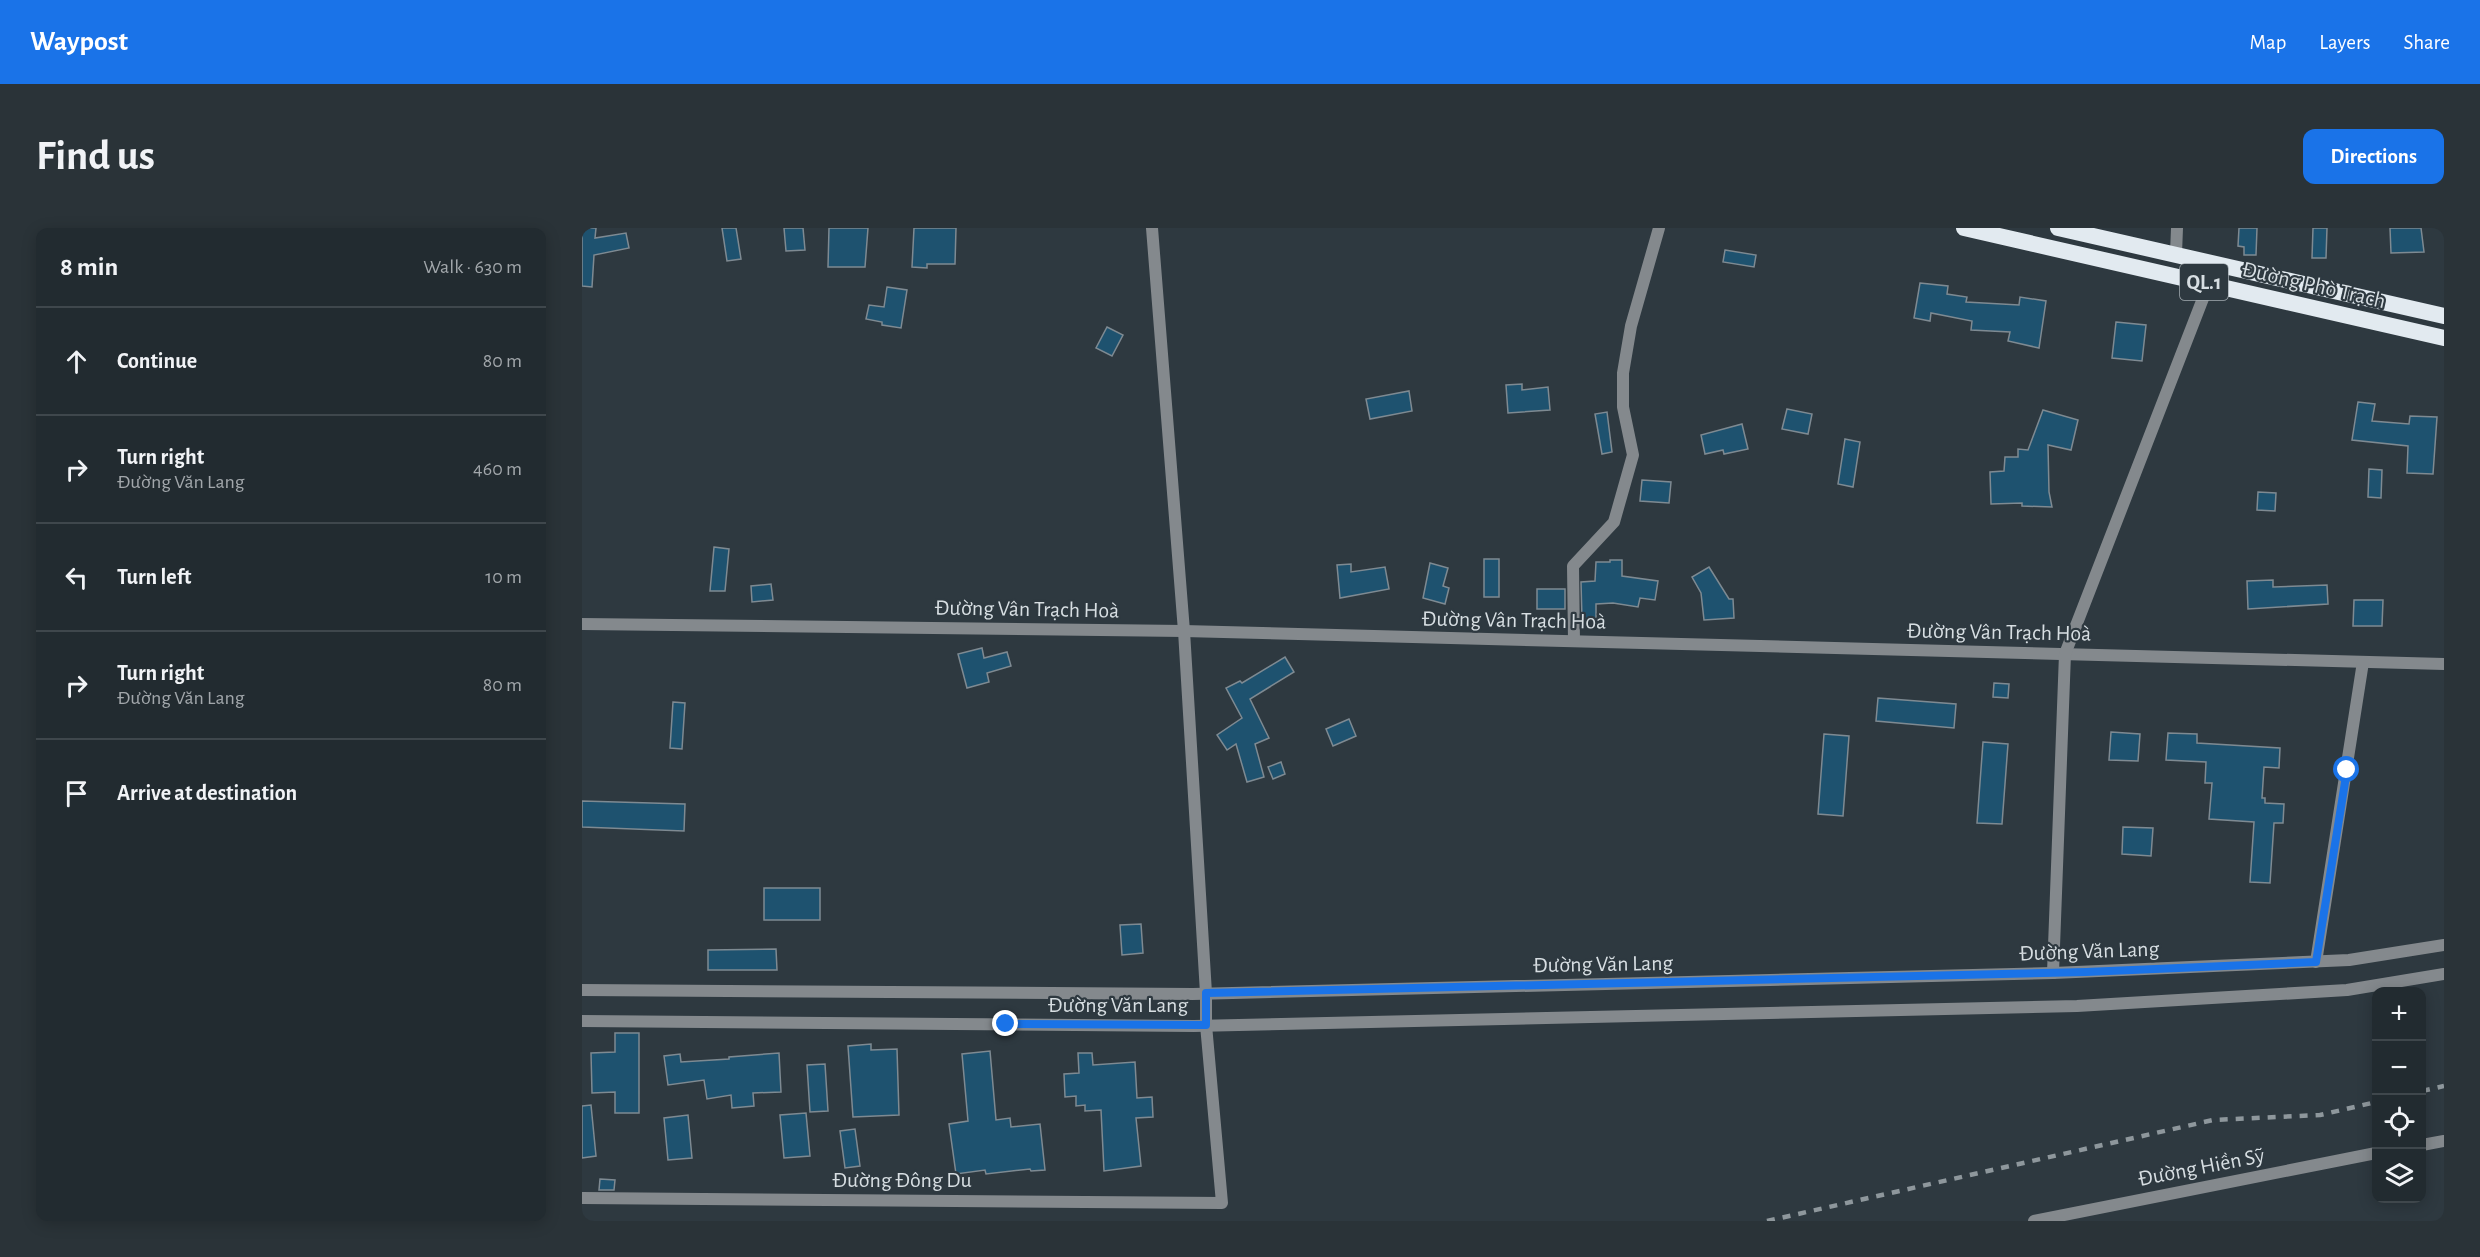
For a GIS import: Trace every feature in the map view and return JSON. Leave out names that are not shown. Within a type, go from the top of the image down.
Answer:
[{"type":"highway","name":"Đường Phò Trạch","points":[[1964,228],[2444,338]]},
{"type":"highway","name":"Đường Phò Trạch","points":[[2058,228],[2444,316]]},
{"type":"highway","points":[[2209,283],[2217,263]]},
{"type":"street","points":[[1152,228],[1184,631],[1206,1025]]},
{"type":"street","points":[[1574,642],[1573,566],[1614,522],[1633,455],[1623,407],[1623,373],[1631,326],[1659,228]]},
{"type":"street","points":[[2176,254],[2177,228]]},
{"type":"street","points":[[2053,973],[2065,654],[2209,283]]},
{"type":"street","name":"Đường Vân Trạch Hoà","points":[[582,624],[1184,631],[2444,664]]},
{"type":"street","points":[[2316,962],[2363,662]]},
{"type":"street","name":"Đường Văn Lang","points":[[582,990],[1206,993],[2053,973],[2349,960],[2444,945]]},
{"type":"street","name":"Đường Văn Lang","points":[[582,1021],[1206,1025],[2077,1006],[2347,990],[2444,974]]},
{"type":"street","name":"Đường Đông Du","points":[[582,1198],[1222,1203],[1206,1025]]},
{"type":"street","points":[[2426,1144],[2444,1141]]},
{"type":"street","name":"Đường Hiền Sỹ","points":[[2034,1221],[2372,1155]]},
{"type":"building","points":[[582,228],[596,228],[595,238],[626,233],[629,248],[594,255],[592,287],[582,286]]},
{"type":"building","points":[[722,228],[736,228],[741,259],[727,261]]},
{"type":"building","points":[[784,228],[803,228],[805,250],[786,251]]},
{"type":"building","points":[[829,228],[868,228],[865,267],[828,267]]},
{"type":"building","points":[[914,228],[956,228],[955,264],[927,264],[927,268],[912,267]]},
{"type":"building","points":[[2239,228],[2257,228],[2256,255],[2244,255],[2244,247],[2238,246]]},
{"type":"building","points":[[2313,228],[2327,228],[2326,258],[2312,258]]},
{"type":"building","points":[[2390,228],[2421,228],[2424,252],[2391,253]]},
{"type":"building","points":[[1725,250],[1756,255],[1754,267],[1723,262]]},
{"type":"building","points":[[1920,283],[1948,286],[1947,294],[1967,297],[1966,302],[2019,305],[2020,297],[2046,301],[2039,348],[2008,341],[2010,332],[1971,330],[1972,321],[1931,313],[1930,321],[1914,318]]},
{"type":"building","points":[[887,287],[907,290],[901,328],[882,325],[882,322],[866,319],[869,305],[884,307]]},
{"type":"building","points":[[2116,322],[2146,325],[2142,361],[2112,358]]},
{"type":"building","points":[[1107,327],[1123,335],[1112,356],[1096,348]]},
{"type":"building","points":[[1522,384],[1522,390],[1548,387],[1550,410],[1508,413],[1506,385]]},
{"type":"building","points":[[1409,391],[1412,411],[1370,419],[1366,399]]},
{"type":"building","points":[[2358,402],[2375,404],[2372,421],[2409,424],[2410,416],[2437,417],[2433,474],[2407,473],[2408,446],[2352,440]]},
{"type":"building","points":[[1787,409],[1812,414],[1808,434],[1782,429]]},
{"type":"building","points":[[2043,410],[2078,420],[2071,450],[2048,445],[2049,492],[2052,507],[2022,506],[2022,503],[1991,504],[1990,472],[2004,471],[2005,457],[2018,457],[2018,449],[2028,450]]},
{"type":"building","points":[[1607,412],[1612,452],[1602,454],[1595,414]]},
{"type":"building","points":[[1742,424],[1748,449],[1724,454],[1723,450],[1705,454],[1701,435]]},
{"type":"building","points":[[1845,439],[1860,442],[1853,487],[1838,484]]},
{"type":"building","points":[[2369,469],[2382,470],[2381,498],[2368,497]]},
{"type":"building","points":[[1642,480],[1671,482],[1669,503],[1640,501]]},
{"type":"building","points":[[2258,492],[2276,493],[2275,511],[2257,510]]},
{"type":"building","points":[[714,547],[729,549],[725,591],[710,591]]},
{"type":"building","points":[[1484,559],[1499,559],[1499,597],[1484,597]]},
{"type":"building","points":[[1610,560],[1622,560],[1622,576],[1658,581],[1655,600],[1640,598],[1638,607],[1613,603],[1596,604],[1596,619],[1582,619],[1581,582],[1595,581],[1596,562],[1610,562]]},
{"type":"building","points":[[1430,563],[1448,568],[1443,586],[1449,588],[1445,604],[1423,598]]},
{"type":"building","points":[[1351,564],[1351,572],[1385,567],[1389,589],[1340,598],[1337,565]]},
{"type":"building","points":[[1709,567],[1729,599],[1733,599],[1734,618],[1704,620],[1701,593],[1692,577]]},
{"type":"building","points":[[2273,580],[2273,587],[2327,585],[2328,604],[2248,609],[2247,581]]},
{"type":"building","points":[[771,584],[773,600],[752,602],[751,586]]},
{"type":"building","points":[[1537,589],[1565,589],[1565,609],[1537,609]]},
{"type":"building","points":[[2354,600],[2383,600],[2382,626],[2353,626]]},
{"type":"building","points":[[982,648],[984,658],[1007,652],[1011,666],[987,673],[989,682],[967,688],[958,654]]},
{"type":"building","points":[[1285,657],[1294,672],[1250,699],[1269,738],[1255,744],[1264,777],[1247,782],[1236,744],[1227,750],[1217,735],[1242,718],[1226,688],[1240,681],[1242,683]]},
{"type":"building","points":[[1994,683],[2009,684],[2008,698],[1993,697]]},
{"type":"building","points":[[1878,698],[1956,704],[1954,728],[1876,721]]},
{"type":"building","points":[[673,702],[685,703],[682,749],[670,748]]},
{"type":"building","points":[[1349,719],[1356,736],[1333,746],[1326,729]]},
{"type":"building","points":[[2111,732],[2140,734],[2138,761],[2109,760]]},
{"type":"building","points":[[2168,733],[2197,734],[2197,743],[2280,748],[2279,768],[2264,767],[2262,798],[2265,798],[2265,803],[2284,804],[2283,823],[2274,823],[2270,883],[2250,882],[2254,822],[2209,819],[2212,783],[2205,783],[2206,762],[2166,760]]},
{"type":"building","points":[[1824,734],[1849,736],[1843,816],[1818,814]]},
{"type":"building","points":[[1983,742],[2008,744],[2002,824],[1977,823]]},
{"type":"building","points":[[1281,762],[1285,774],[1273,779],[1268,767]]},
{"type":"building","points":[[582,801],[685,804],[684,831],[582,827]]},
{"type":"building","points":[[2123,827],[2153,828],[2151,856],[2122,854]]},
{"type":"building","points":[[764,888],[820,888],[820,920],[764,920]]},
{"type":"building","points":[[1141,924],[1143,953],[1122,955],[1120,925]]},
{"type":"building","points":[[776,949],[777,970],[708,970],[708,950]]},
{"type":"building","points":[[615,1033],[639,1033],[639,1113],[615,1113],[615,1092],[592,1093],[591,1053],[615,1052]]},
{"type":"building","points":[[871,1044],[871,1050],[897,1049],[899,1115],[853,1117],[848,1046]]},
{"type":"building","points":[[990,1051],[996,1120],[1010,1118],[1011,1127],[1040,1124],[1045,1170],[1031,1171],[1030,1169],[986,1174],[985,1170],[956,1174],[949,1124],[968,1121],[962,1054]]},
{"type":"building","points":[[779,1053],[781,1092],[753,1093],[754,1106],[732,1108],[731,1095],[707,1099],[704,1080],[668,1085],[664,1056],[680,1054],[681,1062]]},
{"type":"building","points":[[1078,1053],[1092,1053],[1093,1065],[1135,1062],[1137,1098],[1152,1097],[1153,1117],[1136,1118],[1141,1166],[1104,1171],[1101,1110],[1085,1111],[1085,1105],[1076,1106],[1076,1096],[1065,1097],[1064,1074],[1079,1073]]},
{"type":"building","points":[[825,1064],[828,1111],[810,1112],[807,1065]]},
{"type":"building","points":[[591,1105],[596,1156],[582,1158],[582,1106]]},
{"type":"building","points":[[806,1113],[810,1156],[784,1158],[780,1115]]},
{"type":"building","points":[[688,1115],[692,1158],[668,1160],[664,1118]]},
{"type":"building","points":[[855,1129],[860,1166],[845,1168],[840,1131]]},
{"type":"building","points":[[600,1179],[615,1180],[614,1190],[599,1190]]},
{"type":"railway","points":[[2426,1090],[2444,1086]]},
{"type":"railway","points":[[1767,1221],[2213,1120],[2320,1115],[2372,1103]]},
{"type":"route","points":[[1006,1024],[1206,1025],[1206,993],[2086,972],[2316,962],[2347,770]]}]
